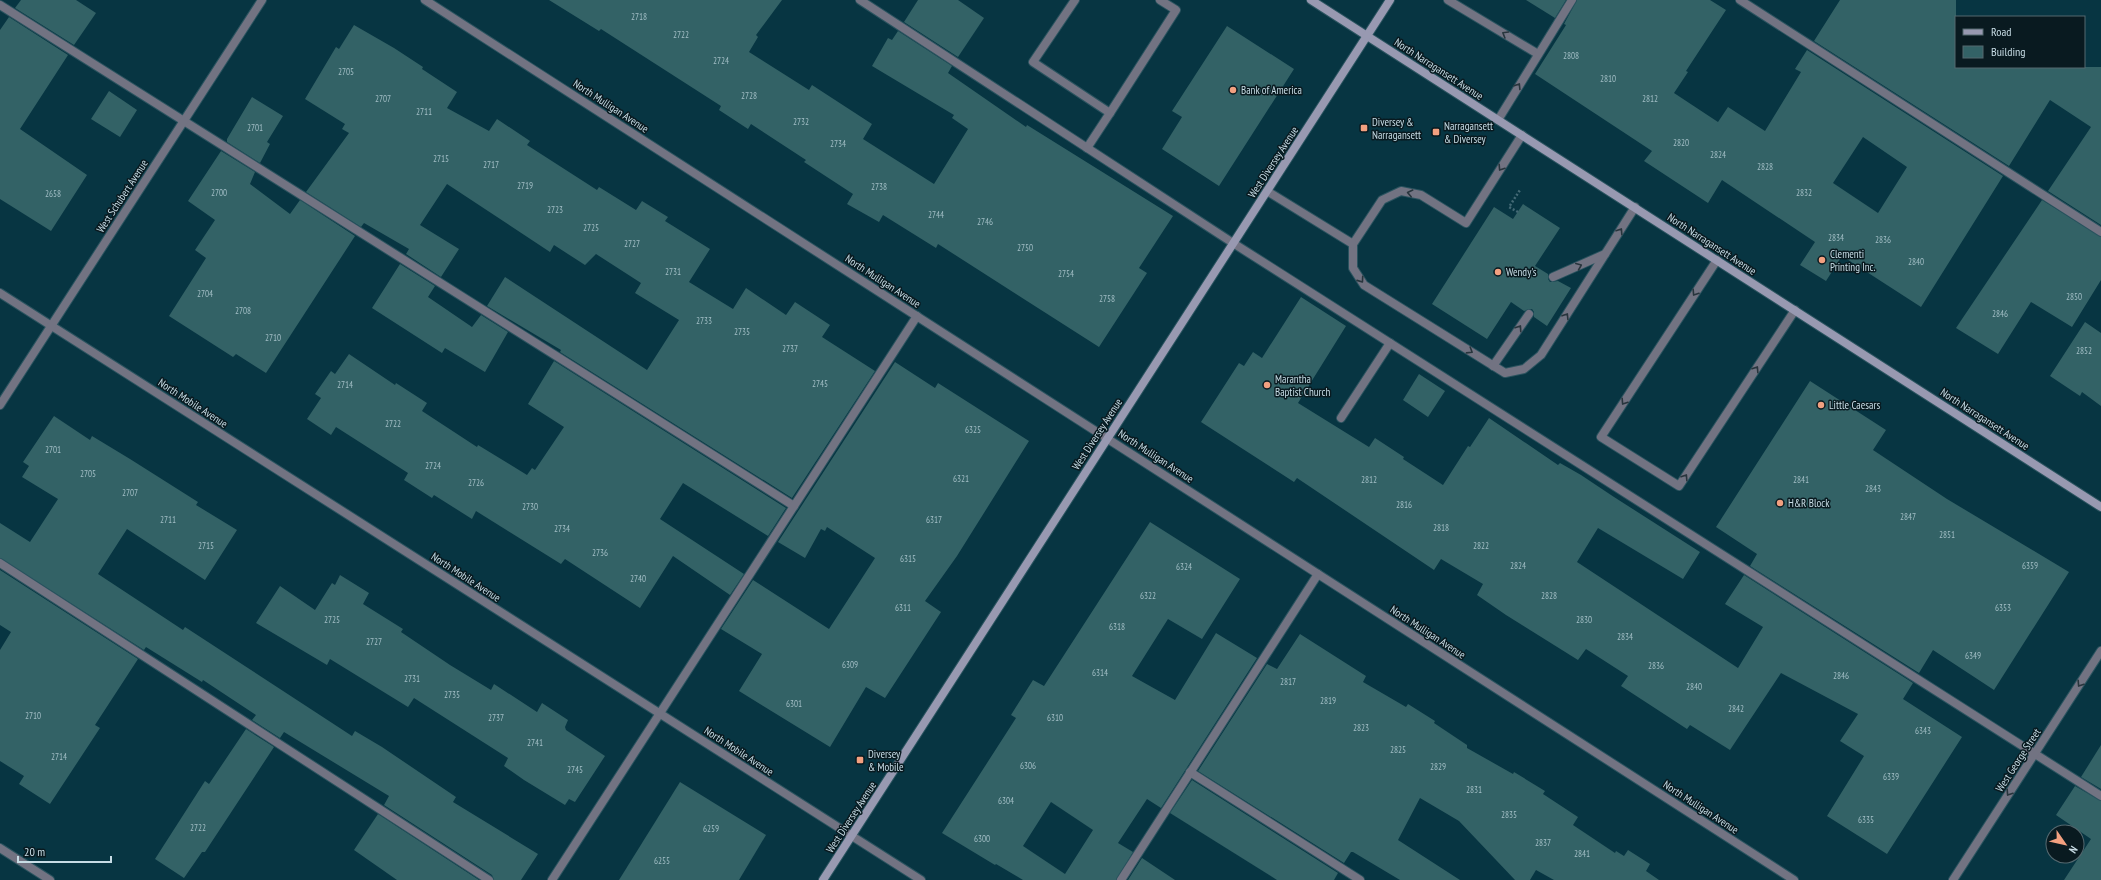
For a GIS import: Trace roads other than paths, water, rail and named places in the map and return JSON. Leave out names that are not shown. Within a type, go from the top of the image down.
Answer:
[{"type":"main road","name":"North Narragansett Avenue","points":[[1311,0],[2101,507]]},
{"type":"main road","name":"West Diversey Avenue","points":[[823,880],[1390,0]]},
{"type":"street","name":"West Schubert Avenue","points":[[0,405],[262,0]]},
{"type":"street","name":"North Mulligan Avenue","points":[[425,0],[1794,880]]},
{"type":"street","points":[[860,0],[1233,243],[2101,796]]},
{"type":"street","points":[[1074,0],[1033,62],[1110,113]]},
{"type":"street","points":[[1087,148],[1176,10],[1160,0]]},
{"type":"street","points":[[1448,0],[1538,54]]},
{"type":"street","points":[[1498,120],[1572,0]]},
{"type":"street","points":[[1740,0],[2101,232]]},
{"type":"street","points":[[0,5],[794,506]]},
{"type":"street","points":[[1522,135],[1466,223],[1421,195],[1401,191],[1382,200],[1353,244],[1353,268],[1364,285],[1505,373],[1524,369],[1541,355],[1635,207]]},
{"type":"street","points":[[1267,191],[1353,244]]},
{"type":"street","points":[[1553,277],[1605,254]]},
{"type":"street","points":[[1717,260],[1601,437],[1679,486],[1795,310]]},
{"type":"street","name":"North Mobile Avenue","points":[[0,293],[921,880]]},
{"type":"street","points":[[1493,366],[1528,314]]},
{"type":"street","points":[[552,880],[918,316]]},
{"type":"street","points":[[1341,418],[1390,343]]},
{"type":"street","points":[[0,563],[489,880]]},
{"type":"street","points":[[1121,880],[1318,574]]},
{"type":"street","name":"West George Street","points":[[1952,880],[2101,651]]},
{"type":"street","points":[[1190,772],[1360,880]]},
{"type":"street","points":[[0,848],[50,880]]},
{"type":"place","name":"Bank of America","points":[[1233,90]]},
{"type":"place","name":"Diversey & Narragansett","points":[[1364,128]]},
{"type":"place","name":"Narragansett & Diversey","points":[[1436,132]]},
{"type":"place","name":"Clementi Printing Inc.","points":[[1822,260]]},
{"type":"place","name":"Wendy's","points":[[1498,272]]},
{"type":"place","name":"Marantha Baptist Church","points":[[1267,385]]},
{"type":"place","name":"Little Caesars","points":[[1821,405]]},
{"type":"place","name":"H&R Block","points":[[1780,503]]},
{"type":"place","name":"Diversey & Mobile","points":[[860,760]]}]
